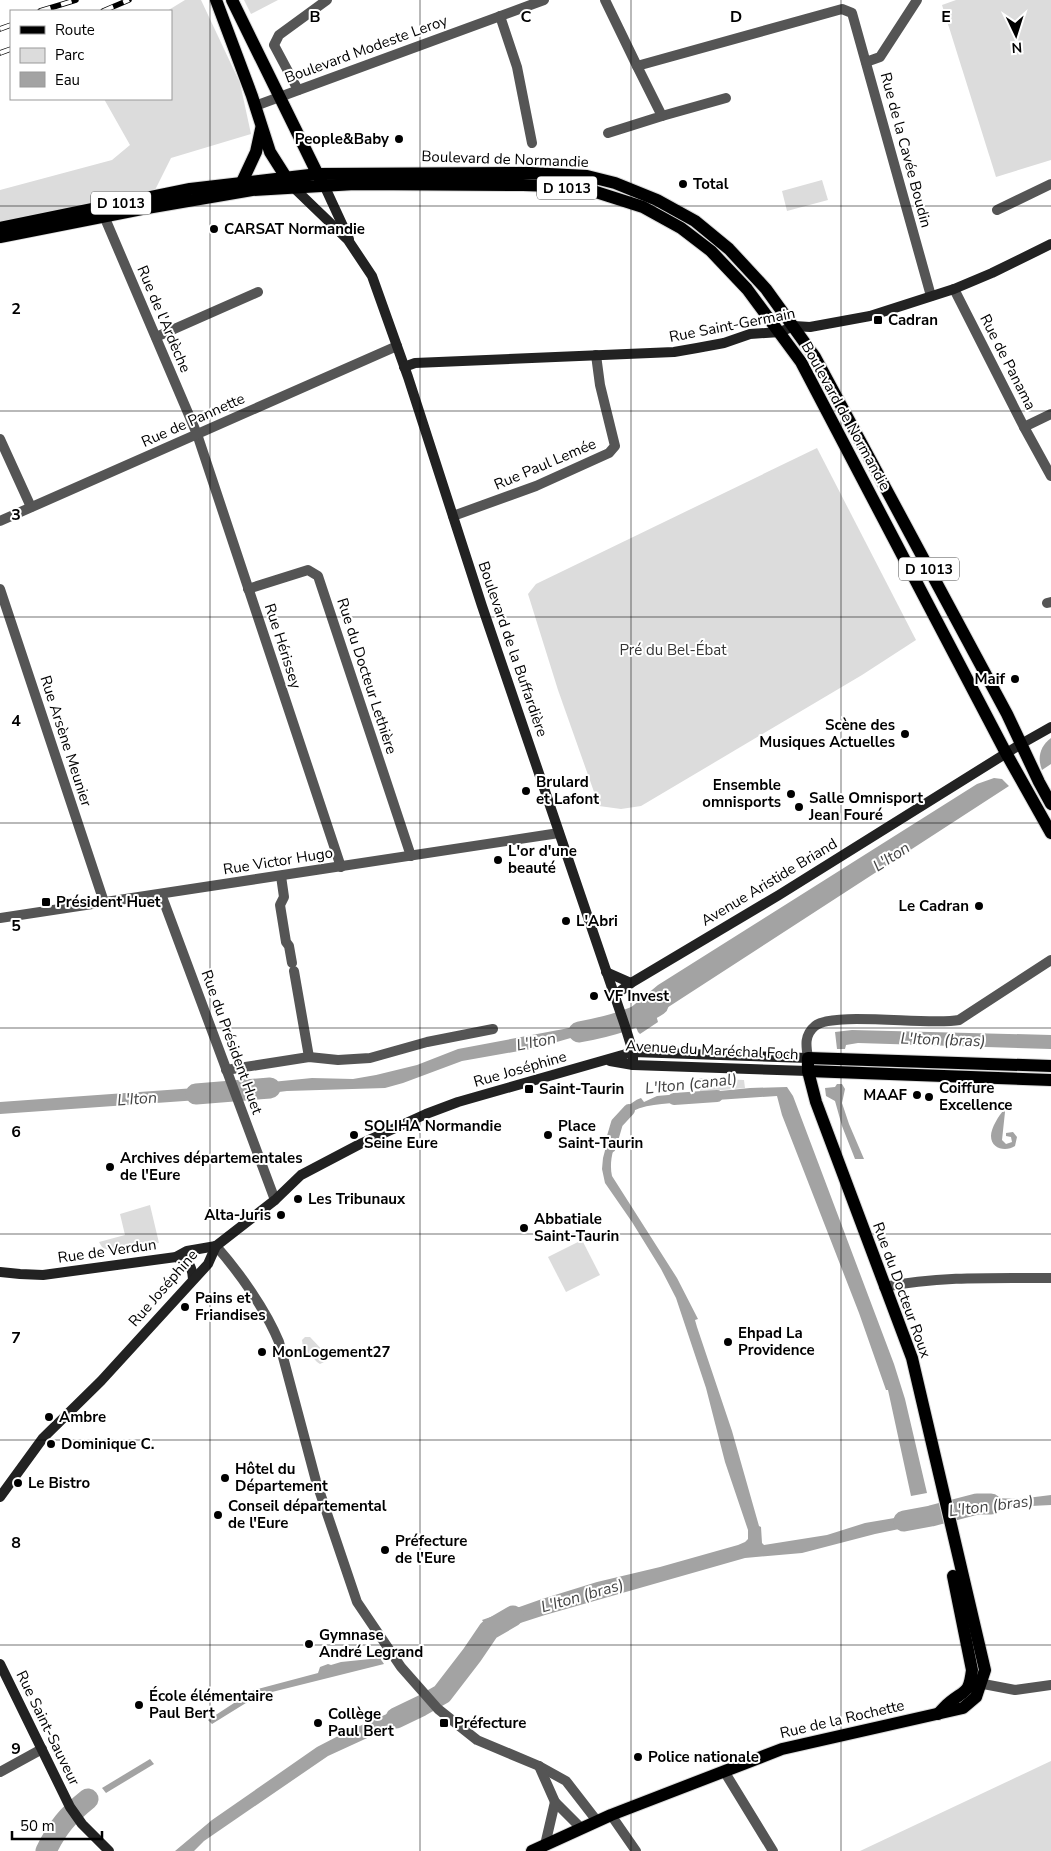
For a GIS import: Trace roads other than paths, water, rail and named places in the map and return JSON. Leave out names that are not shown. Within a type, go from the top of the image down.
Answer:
[{"type":"main road","points":[[216,0],[270,152],[289,182]]},
{"type":"main road","points":[[232,0],[321,179]]},
{"type":"main road","points":[[242,182],[256,152],[262,128]]},
{"type":"main road","points":[[310,159],[325,165],[367,172]]},
{"type":"main road","name":"D 1013","points":[[0,228],[190,189],[242,182],[289,182],[321,179],[367,172]]},
{"type":"main road","name":"Boulevard de Normandie","points":[[367,172],[587,176],[615,183],[658,200],[695,221],[729,249],[766,289],[815,358],[1021,744],[1038,782],[1051,804]]},
{"type":"main road","name":"Boulevard de la Buffardière","points":[[321,179],[353,246],[372,276],[397,346],[625,1026],[633,1052],[633,1065]]},
{"type":"main road","name":"Boulevard de Normandie","points":[[321,179],[355,184],[554,186],[596,192],[643,208],[681,228],[711,252],[747,289],[801,362],[1006,753],[1051,832]]},
{"type":"main road","name":"D 1013","points":[[0,237],[289,182]]},
{"type":"main road","name":"Boulevard de la Buffardière","points":[[289,182],[353,246]]},
{"type":"main road","name":"Rue Saint-Germain","points":[[404,366],[415,363],[674,352],[724,343],[750,334],[780,332],[794,326],[810,327],[870,316],[954,288],[992,273],[1051,244]]},
{"type":"main road","name":"Avenue Aristide Briand","points":[[614,996],[631,983],[787,890],[1006,753],[1051,727]]},
{"type":"main road","points":[[606,972],[631,983]]},
{"type":"main road","name":"Avenue du Maréchal Foch","points":[[607,1060],[633,1052],[1051,1080]]},
{"type":"main road","name":"Avenue du Maréchal Foch","points":[[607,1060],[633,1065],[1051,1066]]},
{"type":"main road","name":"Rue Joséphine","points":[[0,1497],[43,1438],[101,1381],[192,1279],[208,1264],[216,1246],[275,1200],[301,1175],[360,1144],[426,1114],[458,1102],[607,1060]]},
{"type":"main road","name":"Rue du Docteur Roux","points":[[808,1064],[816,1102],[912,1358],[950,1521],[953,1537],[951,1563],[976,1683]]},
{"type":"main road","name":"Rue de Verdun","points":[[0,1272],[43,1275],[176,1256],[187,1251],[216,1246]]},
{"type":"main road","points":[[176,1256],[187,1261],[192,1267],[192,1279]]},
{"type":"main road","name":"Rue Saint-Sauveur","points":[[0,1664],[70,1807],[108,1851]]},
{"type":"main road","name":"Rue de la Rochette","points":[[532,1851],[610,1814],[782,1749],[963,1708],[976,1697],[976,1683]]},
{"type":"street","points":[[298,90],[274,45],[279,35],[327,0]]},
{"type":"street","name":"Boulevard Modeste Leroy","points":[[255,106],[544,0]]},
{"type":"street","points":[[605,0],[662,116]]},
{"type":"street","name":"Rue de la Cavée Boudin","points":[[917,0],[880,57],[866,62],[931,296]]},
{"type":"street","points":[[637,66],[842,9],[852,13],[866,62]]},
{"type":"street","points":[[500,16],[517,68],[532,143]]},
{"type":"street","points":[[608,132],[726,98]]},
{"type":"street","points":[[997,210],[1051,184]]},
{"type":"street","name":"Rue de l'Ardèche","points":[[104,216],[197,434]]},
{"type":"street","name":"Rue de Panama","points":[[954,288],[1024,427],[1051,476]]},
{"type":"street","points":[[156,337],[258,292]]},
{"type":"street","name":"Rue de Pannette","points":[[0,520],[397,346]]},
{"type":"street","name":"Rue Paul Lemée","points":[[453,516],[536,486],[608,454],[615,446],[600,385],[596,355]]},
{"type":"street","points":[[1024,427],[1051,414]]},
{"type":"street","name":"Rue Hérissey","points":[[197,434],[341,867]]},
{"type":"street","points":[[0,440],[31,507]]},
{"type":"street","name":"Rue du Docteur Lethière","points":[[248,589],[308,570],[318,576],[411,856]]},
{"type":"street","name":"Rue Arsène Meunier","points":[[0,589],[104,902]]},
{"type":"street","name":"Rue Victor Hugo","points":[[0,918],[559,833]]},
{"type":"street","points":[[281,876],[284,897],[280,905],[309,1057]]},
{"type":"street","name":"Rue du Président Huet","points":[[161,894],[275,1200]]},
{"type":"street","points":[[808,1064],[807,1036],[816,1024],[830,1020],[892,1019],[946,1022],[959,1020],[1051,960]]},
{"type":"street","points":[[226,1070],[309,1057],[338,1060],[370,1058],[427,1042],[493,1029]]},
{"type":"street","points":[[216,1246],[232,1264],[273,1327],[279,1342],[316,1481],[357,1602],[401,1667],[438,1709],[477,1740],[539,1766],[566,1781],[597,1821]]},
{"type":"street","points":[[884,1287],[904,1283],[978,1277],[1051,1278]]},
{"type":"street","points":[[976,1683],[1015,1690],[1051,1685]]},
{"type":"street","points":[[0,1772],[42,1748]]},
{"type":"street","points":[[539,1766],[555,1802],[581,1828]]},
{"type":"street","points":[[724,1771],[773,1851]]},
{"type":"street","points":[[544,1845],[555,1802]]},
{"type":"street","points":[[610,1814],[636,1851]]},
{"type":"water","points":[[1051,738],[1051,764],[1042,770],[1040,752]]},
{"type":"water","points":[[994,778],[1002,779],[1009,786],[656,1015],[658,1022],[640,1034],[638,1032],[629,1009],[658,985],[977,784]]},
{"type":"water","points":[[606,1021],[609,1031],[581,1035],[536,1048],[462,1061],[385,1088],[287,1091],[245,1096],[241,1085],[312,1078],[353,1079],[376,1075],[417,1065],[458,1049]]},
{"type":"water","points":[[852,1030],[1051,1035],[1051,1049],[858,1043],[846,1045],[845,1049],[837,1049],[835,1032]]},
{"type":"water","points":[[837,1084],[842,1084],[845,1089],[842,1103],[864,1159],[855,1159],[842,1126],[835,1101],[826,1096],[825,1088],[835,1087]]},
{"type":"water","points":[[223,1086],[227,1098],[0,1114],[0,1102]]},
{"type":"water","points":[[787,1087],[793,1096],[894,1364],[905,1399],[927,1493],[911,1496],[888,1390],[886,1390],[859,1313],[782,1115],[777,1096],[702,1101],[700,1093],[750,1088]]},
{"type":"water","points":[[691,1093],[692,1102],[639,1108],[627,1116],[621,1127],[614,1119],[633,1102],[641,1098],[644,1102],[657,1096]]},
{"type":"water","points":[[1004,1110],[1002,1140],[1006,1144],[1012,1142],[1011,1137],[1006,1136],[1006,1133],[1013,1132],[1017,1137],[1015,1146],[1007,1149],[993,1144],[991,1136],[992,1129]]},
{"type":"water","points":[[611,1128],[618,1136],[612,1156],[612,1176],[677,1278],[698,1319],[695,1320],[697,1327],[732,1431],[759,1526],[761,1527],[762,1543],[764,1545],[827,1535],[865,1523],[930,1512],[933,1522],[875,1534],[802,1553],[745,1558],[545,1615],[508,1627],[494,1637],[482,1620],[597,1582],[738,1545],[748,1539],[748,1530],[725,1462],[706,1388],[676,1298],[661,1269],[632,1222],[605,1183],[602,1169],[603,1158]]},
{"type":"water","points":[[1051,1495],[1051,1505],[992,1508],[964,1516],[960,1501],[975,1497],[1019,1499]]},
{"type":"water","points":[[469,1651],[476,1662],[453,1691],[448,1701],[435,1688],[451,1675]]},
{"type":"water","points":[[380,1658],[384,1664],[268,1693],[254,1698],[212,1724],[208,1720],[254,1690],[318,1673],[320,1667],[328,1664]]},
{"type":"water","points":[[416,1701],[426,1711],[328,1756],[204,1841],[194,1851],[175,1851],[212,1820],[317,1747]]},
{"type":"water","points":[[150,1759],[154,1764],[106,1793],[102,1788]]},
{"type":"water","points":[[61,1816],[69,1825],[56,1839],[50,1851],[42,1851],[56,1820]]},
{"type":"waterway","name":"L'Iton","points":[[579,1032],[620,1022],[640,1015],[658,1005]]},
{"type":"waterway","name":"L'Iton","points":[[196,1094],[270,1088]]},
{"type":"waterway","name":"L'Iton (canal)","points":[[674,1099],[717,1096]]},
{"type":"waterway","name":"L'Iton (canal)","points":[[610,1147],[617,1123],[629,1110]]},
{"type":"waterway","name":"L'Iton (bras)","points":[[904,1521],[977,1504],[991,1504]]},
{"type":"waterway","name":"L'Iton (bras)","points":[[396,1718],[442,1694],[489,1630],[513,1616]]},
{"type":"waterway","points":[[46,1851],[54,1835],[64,1822],[88,1799]]},
{"type":"railway","points":[[43,10],[76,0]]},
{"type":"railway","points":[[105,10],[129,0]]},
{"type":"railway","points":[[0,29],[10,25]]},
{"type":"railway","points":[[0,53],[10,49]]},
{"type":"place","name":"People&Baby","points":[[399,139]]},
{"type":"place","name":"Total","points":[[683,184]]},
{"type":"place","name":"CARSAT Normandie","points":[[214,229]]},
{"type":"place","name":"Cadran","points":[[878,320]]},
{"type":"place","name":"Maif","points":[[1015,679]]},
{"type":"place","name":"Scène des Musiques Actuelles","points":[[905,734]]},
{"type":"place","name":"Brulard et Lafont","points":[[526,791]]},
{"type":"place","name":"Ensemble omnisports","points":[[791,794]]},
{"type":"place","name":"Salle Omnisport Jean Fouré","points":[[799,807]]},
{"type":"place","name":"L'or d'une beauté","points":[[498,860]]},
{"type":"place","name":"Président Huet","points":[[46,902]]},
{"type":"place","name":"Le Cadran","points":[[979,906]]},
{"type":"place","name":"L'Abri","points":[[566,921]]},
{"type":"place","name":"VF Invest","points":[[594,996]]},
{"type":"place","name":"Saint-Taurin","points":[[529,1089]]},
{"type":"place","name":"MAAF","points":[[917,1095]]},
{"type":"place","name":"Coiffure Excellence","points":[[929,1097]]},
{"type":"place","name":"SOLIHA Normandie Seine Eure","points":[[354,1135]]},
{"type":"place","name":"Place Saint-Taurin","points":[[548,1135]]},
{"type":"place","name":"Archives départementales de l'Eure","points":[[110,1167]]},
{"type":"place","name":"Les Tribunaux","points":[[298,1199]]},
{"type":"place","name":"Alta-Juris","points":[[281,1215]]},
{"type":"place","name":"Abbatiale Saint-Taurin","points":[[524,1228]]},
{"type":"place","name":"Pains et Friandises","points":[[185,1307]]},
{"type":"place","name":"Ehpad La Providence","points":[[728,1342]]},
{"type":"place","name":"MonLogement27","points":[[262,1352]]},
{"type":"place","name":"Ambre","points":[[49,1417]]},
{"type":"place","name":"Dominique C.","points":[[51,1444]]},
{"type":"place","name":"Hôtel du Département","points":[[225,1478]]},
{"type":"place","name":"Le Bistro","points":[[18,1483]]},
{"type":"place","name":"Conseil départemental de l'Eure","points":[[218,1515]]},
{"type":"place","name":"Préfecture de l'Eure","points":[[385,1550]]},
{"type":"place","name":"Gymnase André Legrand","points":[[309,1644]]},
{"type":"place","name":"École élémentaire Paul Bert","points":[[139,1705]]},
{"type":"place","name":"Collège Paul Bert","points":[[318,1723]]},
{"type":"place","name":"Préfecture","points":[[444,1723]]},
{"type":"place","name":"Police nationale","points":[[638,1757]]},
{"type":"park label","name":"Pré du Bel-Ébat","points":[[673,650]]}]
